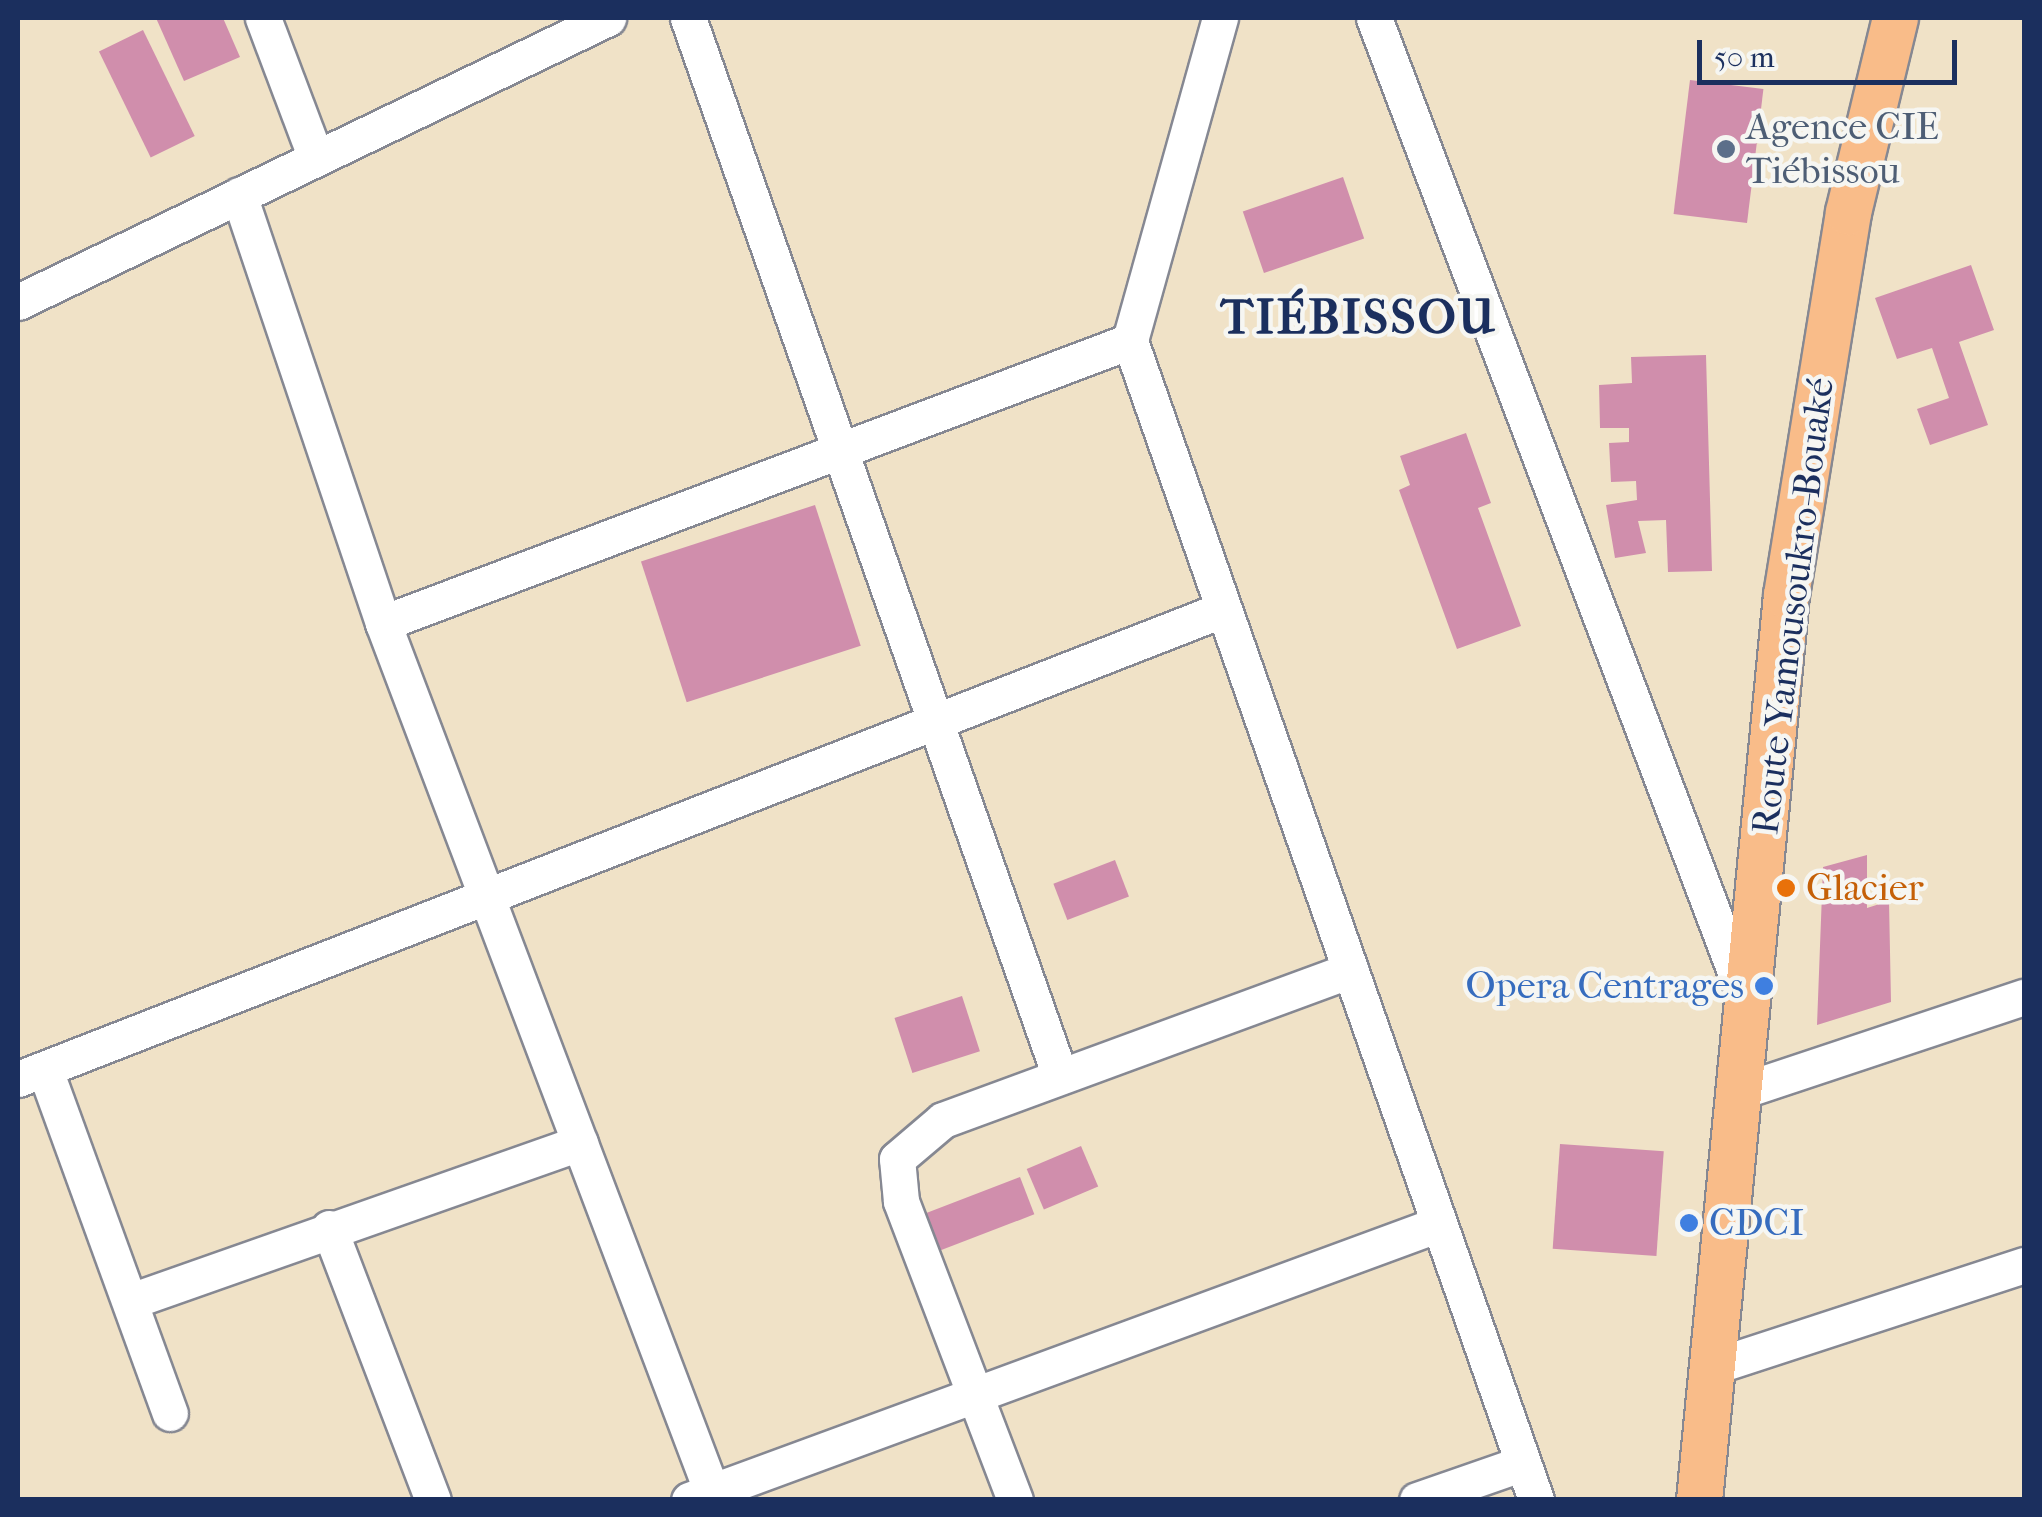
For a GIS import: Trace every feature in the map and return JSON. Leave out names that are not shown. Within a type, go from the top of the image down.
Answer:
[{"type":"main road","name":"Route Yamousoukro-Bouaké","points":[[1699,1500],[1786,594],[1848,212],[1895,18]]},
{"type":"street","points":[[263,18],[314,153]]},
{"type":"street","points":[[18,302],[239,195],[314,153],[608,18]]},
{"type":"street","points":[[688,18],[834,452],[936,716],[1060,1076]]},
{"type":"street","points":[[1220,18],[1130,341],[1536,1500]]},
{"type":"street","points":[[1374,18],[1747,1003]]},
{"type":"street","points":[[239,195],[383,624],[580,1143],[705,1496],[1439,1224]]},
{"type":"street","points":[[383,624],[1130,341]]},
{"type":"street","points":[[170,1413],[131,1301],[31,1075],[936,716],[1224,610]]},
{"type":"street","points":[[1015,1500],[901,1201],[897,1159],[944,1120],[1350,970]]},
{"type":"street","points":[[1738,1092],[2024,997]]},
{"type":"street","points":[[131,1301],[329,1228],[580,1143]]},
{"type":"street","points":[[329,1228],[433,1500]]},
{"type":"street","points":[[1712,1367],[2024,1265]]},
{"type":"street","points":[[1417,1500],[1523,1464]]},
{"type":"building","points":[[156,18],[223,18],[240,57],[184,81]]},
{"type":"building","points":[[143,30],[195,136],[151,158],[99,51]]},
{"type":"building","points":[[1690,80],[1763,89],[1747,223],[1674,214]]},
{"type":"building","points":[[1343,177],[1364,238],[1264,273],[1243,212]]},
{"type":"building","points":[[1971,265],[1994,330],[1959,342],[1988,425],[1930,445],[1917,409],[1949,398],[1932,348],[1897,359],[1875,298]]},
{"type":"building","points":[[1706,355],[1712,571],[1668,572],[1666,520],[1638,521],[1646,553],[1615,558],[1606,505],[1637,500],[1636,481],[1611,482],[1609,443],[1629,442],[1629,428],[1600,428],[1599,385],[1632,383],[1631,357]]},
{"type":"building","points":[[1466,433],[1491,503],[1478,508],[1521,626],[1457,649],[1399,490],[1410,485],[1400,456]]},
{"type":"building","points":[[815,505],[861,646],[687,702],[641,562]]},
{"type":"building","points":[[1867,855],[1867,908],[1889,901],[1891,1002],[1817,1025],[1823,867]]},
{"type":"building","points":[[1115,860],[1129,896],[1067,920],[1053,884]]},
{"type":"building","points":[[962,996],[980,1051],[912,1073],[894,1018]]},
{"type":"building","points":[[1560,1144],[1664,1151],[1656,1256],[1553,1249]]},
{"type":"building","points":[[1081,1146],[1098,1187],[1044,1210],[1027,1169]]},
{"type":"building","points":[[1020,1177],[1034,1214],[940,1251],[926,1213]]},
{"type":"place","name":"Agence CIE Tiébissou","points":[[1726,149]]},
{"type":"place","name":"Glacier","points":[[1786,888]]},
{"type":"place","name":"Opera Centrages","points":[[1764,986]]},
{"type":"place","name":"CDCI","points":[[1689,1223]]},
{"type":"district","name":"TIÉBISSOU","points":[[1359,318]]}]
